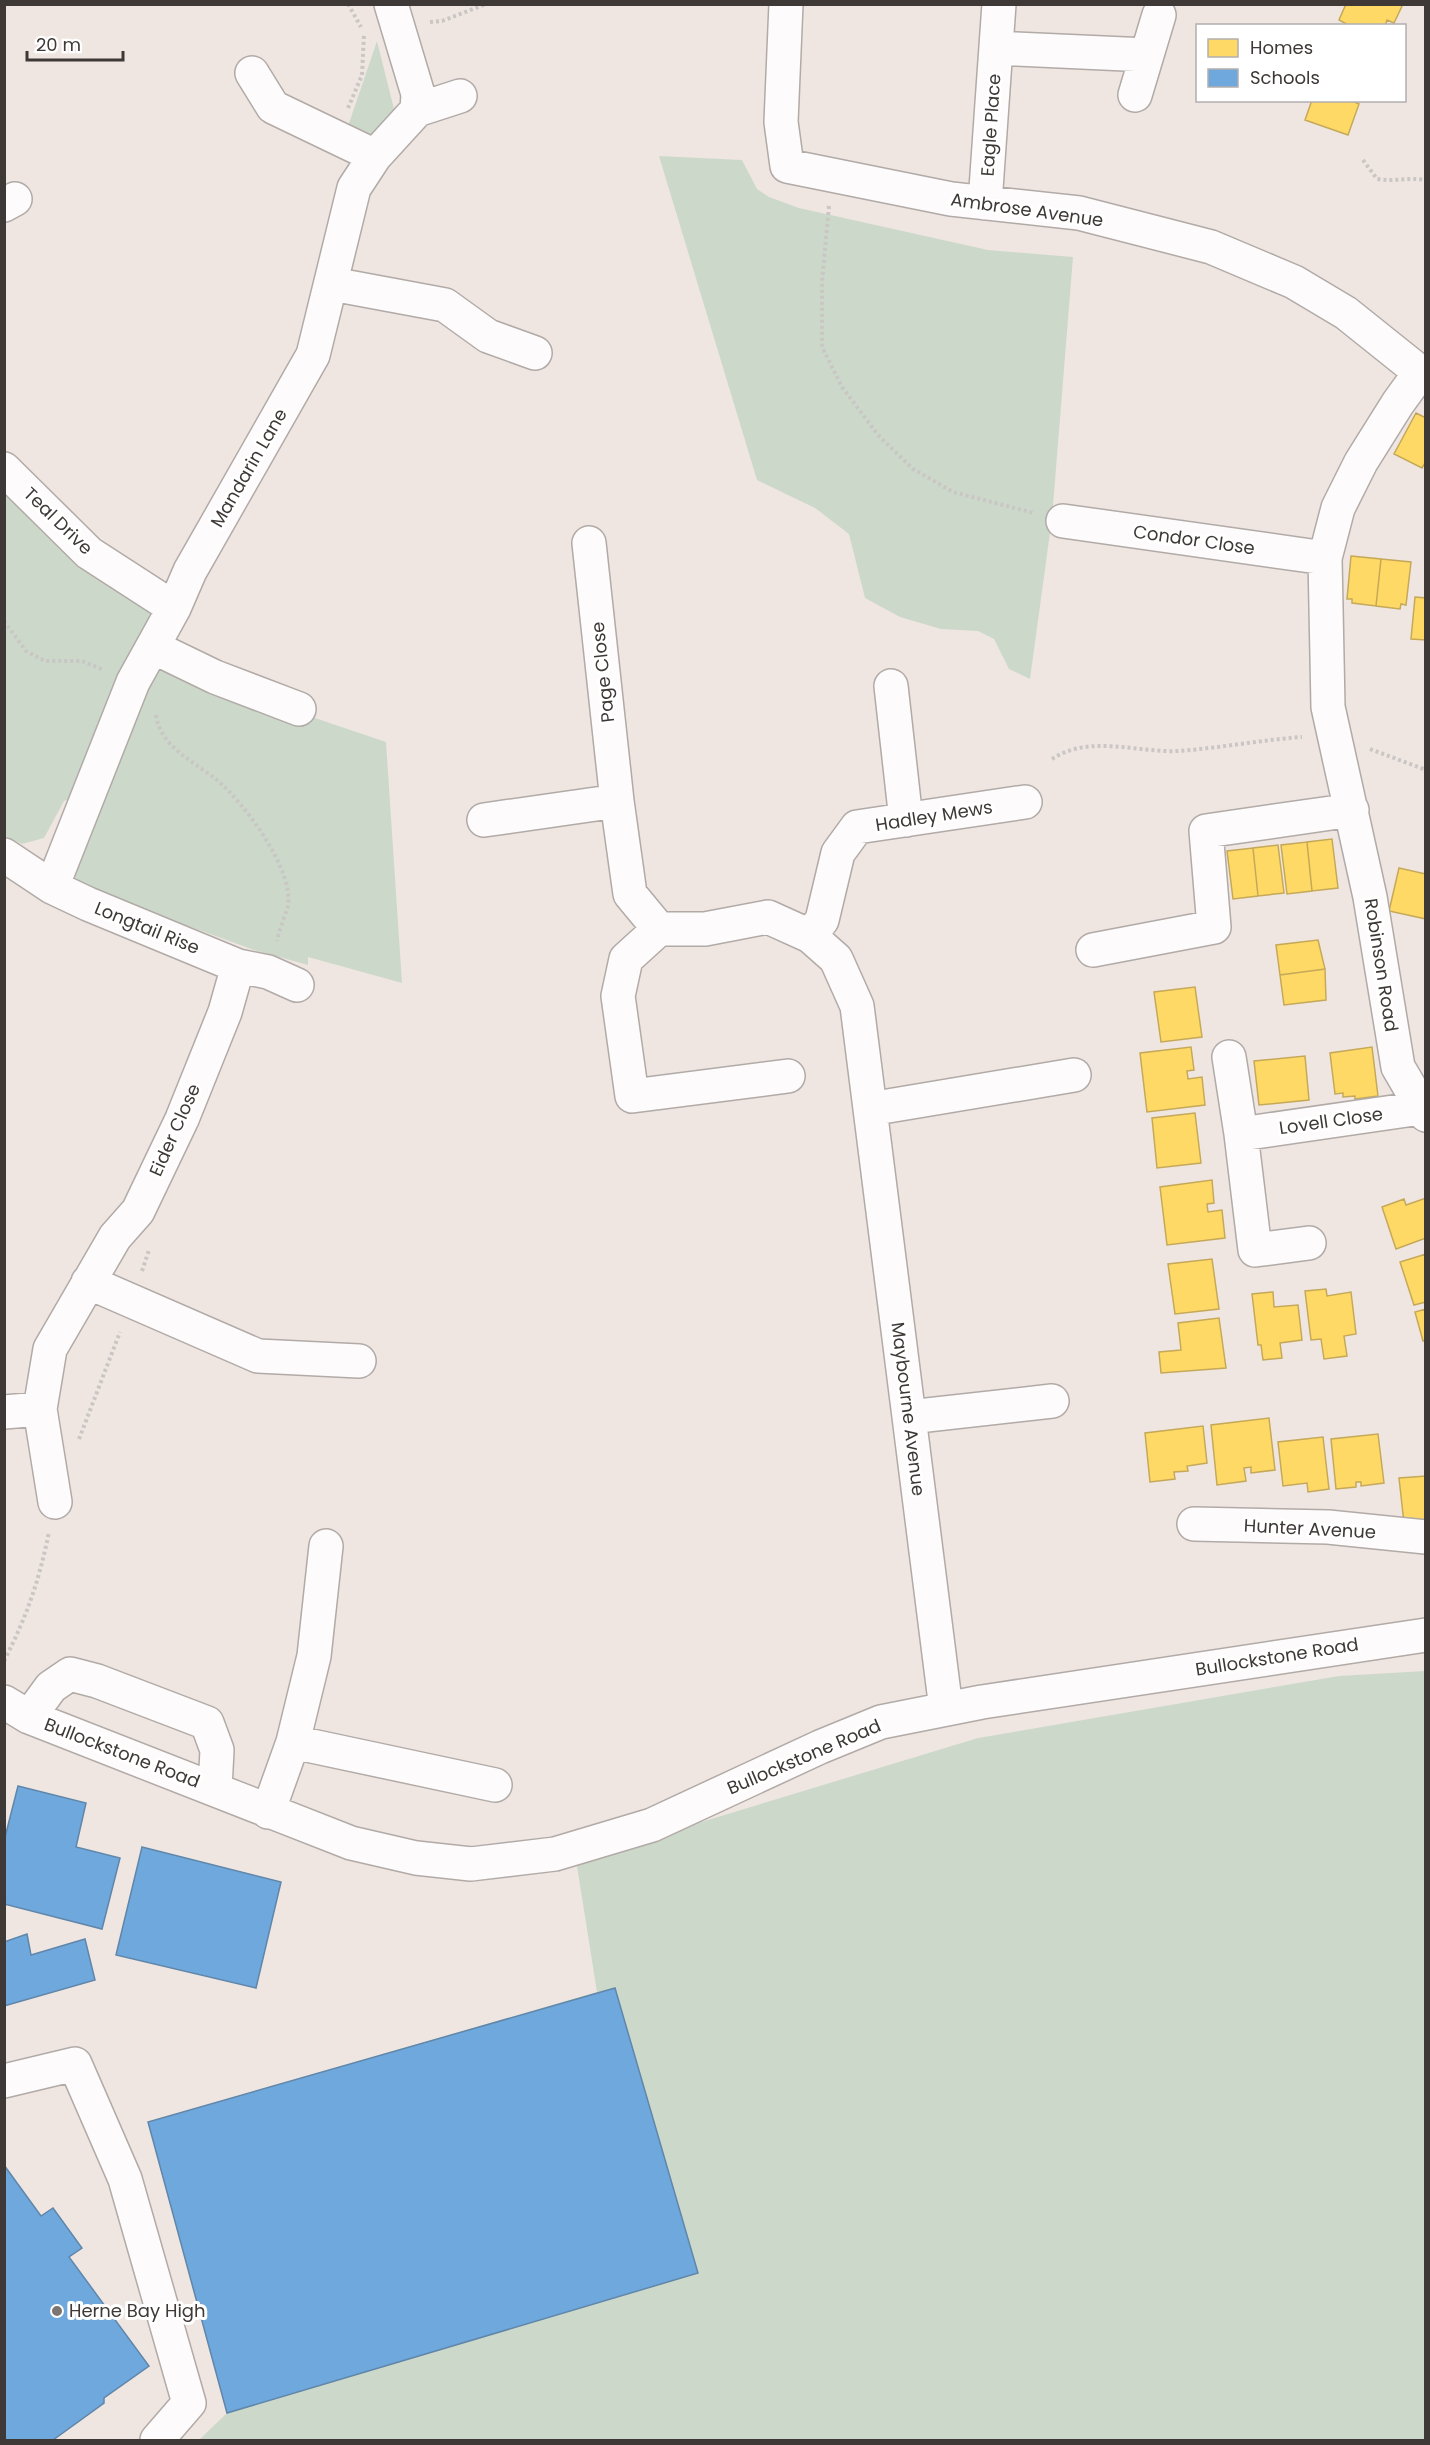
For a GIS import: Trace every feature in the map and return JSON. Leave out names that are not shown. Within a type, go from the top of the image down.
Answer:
[{"type":"street","points":[[391,4],[418,94],[417,110]]},
{"type":"street","name":"Ambrose Avenue","points":[[786,4],[781,122],[787,166],[951,199],[1079,213],[1211,247],[1294,282],[1346,313],[1422,376]]},
{"type":"street","name":"Eagle Place","points":[[985,203],[999,4]]},
{"type":"street","points":[[1135,94],[1159,15]]},
{"type":"street","name":"Eagle Place","points":[[996,48],[1147,55]]},
{"type":"street","points":[[252,73],[273,107],[375,156]]},
{"type":"street","name":"Mandarin Lane","points":[[52,887],[133,682],[174,608],[190,571],[313,354],[354,188],[375,156],[417,110],[460,96]]},
{"type":"street","points":[[332,284],[445,305],[488,336],[535,353]]},
{"type":"street","points":[[1333,735],[1325,558],[1338,508],[1361,462],[1398,403],[1422,376]]},
{"type":"street","name":"Teal Drive","points":[[4,469],[89,553],[174,608]]},
{"type":"street","name":"Condor Close","points":[[1063,521],[1325,558]]},
{"type":"street","name":"Page Close","points":[[589,543],[617,801]]},
{"type":"street","points":[[153,647],[215,676],[299,709]]},
{"type":"street","points":[[891,686],[906,820]]},
{"type":"street","name":"Robinson Road","points":[[1333,735],[1352,810],[1370,897],[1398,1067],[1423,1112]]},
{"type":"street","points":[[484,820],[617,801],[630,894],[659,929],[626,959],[618,996],[632,1096],[788,1076]]},
{"type":"street","name":"Hadley Mews","points":[[810,936],[822,920],[838,853],[857,827],[1025,802]]},
{"type":"street","points":[[1093,950],[1214,927],[1206,831],[1352,810]]},
{"type":"street","name":"Longtail Rise","points":[[4,855],[52,887],[297,986]]},
{"type":"street","name":"Maybourne Avenue","points":[[659,929],[705,929],[768,917],[810,936],[836,958],[857,1006],[946,1709]]},
{"type":"street","name":"Eider Close","points":[[55,1502],[40,1409],[50,1349],[87,1282],[115,1238],[138,1210],[182,1119],[225,1012],[253,969]]},
{"type":"street","points":[[1229,1057],[1255,1250],[1309,1243]]},
{"type":"street","points":[[870,1109],[1074,1075]]},
{"type":"street","name":"Lovell Close","points":[[1241,1134],[1423,1112]]},
{"type":"street","points":[[87,1282],[258,1356],[359,1361]]},
{"type":"street","points":[[909,1417],[1052,1401]]},
{"type":"street","points":[[4,1412],[40,1409]]},
{"type":"street","name":"Hunter Avenue","points":[[1194,1524],[1328,1527],[1425,1537]]},
{"type":"street","points":[[268,1812],[293,1742],[314,1656],[326,1546]]},
{"type":"street","name":"Bullockstone Road","points":[[17,1709],[268,1812],[351,1843],[416,1858],[471,1864],[555,1854],[652,1825],[820,1747],[881,1722],[946,1709],[1425,1635]]},
{"type":"street","name":"Bullockstone Road","points":[[17,1709],[70,1674],[96,1681],[207,1723],[216,1750],[214,1789]]},
{"type":"street","points":[[293,1742],[495,1785]]},
{"type":"street","points":[[4,2081],[75,2064],[125,2179],[189,2403],[157,2440]]},
{"type":"path","points":[[336,138],[363,75],[364,31],[348,4]]},
{"type":"path","points":[[1362,160],[1377,179],[1391,182],[1407,177],[1425,180]]},
{"type":"path","points":[[832,175],[822,281],[822,347],[842,387],[878,435],[913,469],[953,492],[1063,521]]},
{"type":"path","points":[[4,621],[26,651],[45,661],[82,662],[149,688],[157,723],[166,742],[219,782],[263,832],[286,879],[288,905],[253,969]]},
{"type":"path","points":[[1052,759],[1062,753],[1087,747],[1134,746],[1175,751],[1333,735],[1425,770]]},
{"type":"path","points":[[76,1446],[132,1301],[153,1238],[138,1210]]},
{"type":"path","points":[[4,1661],[22,1626],[40,1580],[55,1502]]},
{"type":"green space","points":[[377,41],[395,113],[380,141],[345,135]]},
{"type":"green space","points":[[659,156],[742,160],[757,189],[769,197],[799,208],[988,250],[1073,257],[1052,518],[1030,679],[1009,669],[994,639],[978,631],[941,629],[900,617],[865,598],[849,534],[815,508],[757,480]]},
{"type":"green space","points":[[4,490],[33,521],[81,561],[144,601],[150,615],[143,637],[315,718],[386,742],[402,983],[308,957],[308,965],[254,950],[98,893],[79,883],[70,870],[78,796],[64,801],[44,838],[22,844],[5,836]]},
{"type":"green space","points":[[1425,1671],[1425,2440],[199,2440],[227,2413],[148,2122],[597,1992],[576,1860],[978,1738],[1339,1676]]},
{"type":"building: Homes","points":[[1346,4],[1403,4],[1394,23],[1387,20],[1386,24],[1346,24],[1339,20]]},
{"type":"building: Homes","points":[[1311,102],[1354,102],[1359,104],[1348,135],[1305,120]]},
{"type":"building: Homes","points":[[1416,413],[1426,418],[1426,461],[1422,468],[1394,454]]},
{"type":"building: Homes","points":[[1351,556],[1381,559],[1376,606],[1352,603],[1352,599],[1347,599]]},
{"type":"building: Homes","points":[[1381,559],[1411,562],[1406,605],[1401,604],[1400,609],[1376,606]]},
{"type":"building: Homes","points":[[1415,597],[1426,598],[1426,640],[1411,639]]},
{"type":"building: Homes","points":[[1332,839],[1338,888],[1312,891],[1307,842]]},
{"type":"building: Homes","points":[[1307,842],[1312,891],[1287,894],[1281,845]]},
{"type":"building: Homes","points":[[1278,845],[1284,893],[1258,896],[1253,848]]},
{"type":"building: Homes","points":[[1253,848],[1258,896],[1233,899],[1227,851]]},
{"type":"building: Homes","points":[[1399,868],[1426,874],[1426,919],[1389,911]]},
{"type":"building: Homes","points":[[1318,940],[1325,969],[1280,975],[1276,945]]},
{"type":"building: Homes","points":[[1325,969],[1326,1000],[1284,1005],[1280,975]]},
{"type":"building: Homes","points":[[1195,987],[1202,1037],[1161,1042],[1154,992]]},
{"type":"building: Homes","points":[[1191,1047],[1194,1070],[1187,1071],[1188,1079],[1202,1077],[1205,1105],[1147,1112],[1140,1053]]},
{"type":"building: Homes","points":[[1372,1047],[1378,1096],[1355,1099],[1355,1096],[1343,1097],[1343,1093],[1335,1094],[1330,1053]]},
{"type":"building: Homes","points":[[1305,1056],[1309,1100],[1259,1105],[1254,1061]]},
{"type":"building: Homes","points":[[1195,1113],[1201,1163],[1157,1168],[1152,1118]]},
{"type":"building: Homes","points":[[1212,1180],[1214,1203],[1207,1204],[1208,1212],[1222,1210],[1225,1238],[1167,1245],[1160,1187]]},
{"type":"building: Homes","points":[[1426,1198],[1426,1238],[1396,1249],[1382,1207],[1404,1199],[1406,1205]]},
{"type":"building: Homes","points":[[1426,1254],[1426,1302],[1414,1305],[1400,1262]]},
{"type":"building: Homes","points":[[1212,1259],[1219,1309],[1175,1314],[1168,1264]]},
{"type":"building: Homes","points":[[1326,1289],[1327,1296],[1351,1292],[1356,1334],[1344,1336],[1347,1356],[1324,1359],[1321,1339],[1311,1340],[1305,1291]]},
{"type":"building: Homes","points":[[1273,1292],[1274,1307],[1298,1305],[1302,1340],[1280,1343],[1282,1358],[1263,1360],[1261,1345],[1258,1345],[1252,1294]]},
{"type":"building: Homes","points":[[1426,1309],[1426,1340],[1423,1341],[1415,1312]]},
{"type":"building: Homes","points":[[1219,1318],[1226,1368],[1161,1373],[1159,1352],[1181,1350],[1178,1323]]},
{"type":"building: Homes","points":[[1269,1418],[1275,1470],[1251,1473],[1251,1467],[1244,1468],[1246,1481],[1217,1485],[1211,1425]]},
{"type":"building: Homes","points":[[1203,1426],[1207,1463],[1187,1466],[1188,1471],[1174,1472],[1175,1479],[1150,1482],[1145,1433]]},
{"type":"building: Homes","points":[[1378,1434],[1384,1483],[1361,1486],[1361,1482],[1356,1482],[1356,1487],[1336,1489],[1331,1439]]},
{"type":"building: Homes","points":[[1323,1437],[1329,1489],[1308,1492],[1307,1483],[1283,1486],[1278,1442]]},
{"type":"building: Homes","points":[[1426,1476],[1426,1521],[1404,1523],[1399,1478]]},
{"type":"building: Schools","points":[[18,1786],[86,1803],[76,1847],[120,1858],[102,1929],[4,1904],[4,1841]]},
{"type":"building: Schools","points":[[142,1847],[281,1882],[256,1988],[116,1955]]},
{"type":"building: Schools","points":[[27,1934],[31,1955],[85,1939],[95,1980],[4,2006],[4,1942]]},
{"type":"building: Schools","points":[[615,1988],[698,2273],[227,2413],[148,2122]]},
{"type":"building: Schools","name":"Herne Bay High","points":[[4,2165],[41,2216],[53,2208],[82,2248],[69,2257],[149,2366],[104,2398],[104,2403],[53,2440],[4,2440]]},
{"type":"place","name":"Herne Bay High","points":[[57,2311]]}]
